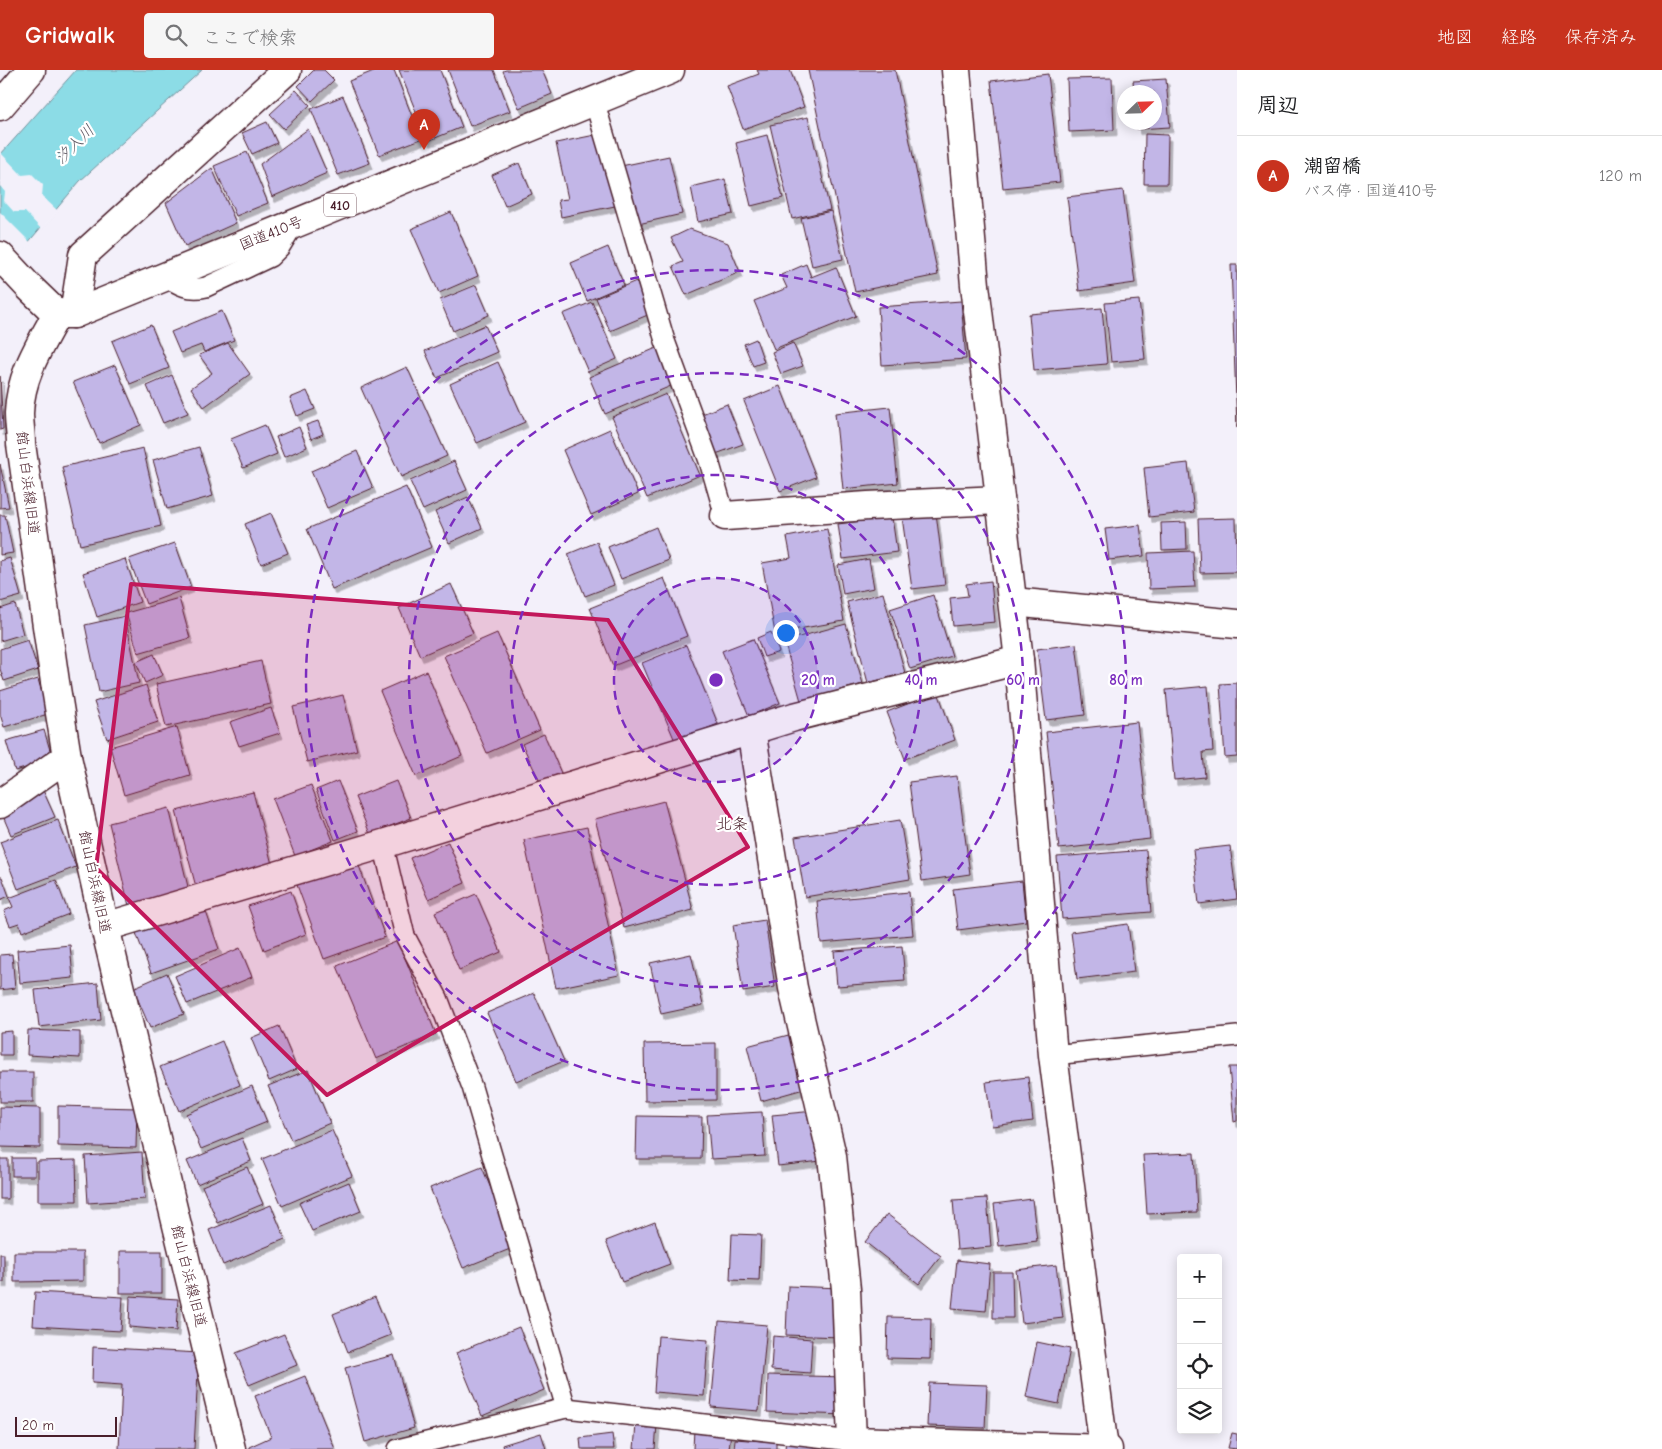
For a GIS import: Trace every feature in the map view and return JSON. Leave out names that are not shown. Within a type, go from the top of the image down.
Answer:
[{"type":"main road","points":[[0,106],[31,70]]},
{"type":"main road","name":"館山白浜線旧道","points":[[231,1449],[104,927],[67,757],[21,444],[19,412],[22,388],[29,366],[65,314],[83,255],[287,70]]},
{"type":"main road","name":"国道410号","points":[[65,314],[166,276],[670,70]]},
{"type":"main road","points":[[751,730],[793,988],[832,1156],[846,1288],[852,1440],[1105,1449],[1053,1055],[1019,660],[975,285],[956,70]]},
{"type":"main road","points":[[0,256],[20,278],[65,314]]},
{"type":"main road","points":[[725,516],[868,506],[1000,500]]},
{"type":"main road","points":[[1013,602],[1237,624]]},
{"type":"main road","points":[[104,927],[383,844],[794,717],[1019,660]]},
{"type":"main road","points":[[0,804],[67,757]]},
{"type":"lane","points":[[594,100],[665,341],[709,461],[725,516]]},
{"type":"lane","points":[[383,844],[405,936],[438,998],[472,1087],[566,1408]]},
{"type":"lane","points":[[1053,1055],[1237,1036]]},
{"type":"lane","points":[[398,1449],[566,1408],[852,1440]]},
{"type":"highlighted area","points":[[131,584],[608,620],[748,847],[327,1095],[96,868]]},
{"type":"water","name":"汐入川","points":[[76,70],[202,70],[80,181],[0,276],[0,155]]},
{"type":"pier","points":[[0,152],[22,175],[32,174],[43,185],[42,196],[58,211],[42,230],[25,212],[14,212],[4,201],[5,192],[0,186]]},
{"type":"pier","points":[[0,212],[31,243],[0,278]]},
{"type":"building","points":[[314,70],[324,70],[334,80],[312,101],[298,86]]},
{"type":"building","points":[[376,70],[394,70],[421,139],[379,155],[349,81]]},
{"type":"building","points":[[399,70],[440,70],[462,127],[428,141]]},
{"type":"building","points":[[448,70],[494,70],[510,111],[470,126]]},
{"type":"building","points":[[542,70],[552,94],[519,108],[503,71]]},
{"type":"building","points":[[757,70],[790,70],[804,107],[743,129],[727,86],[759,74]]},
{"type":"building","points":[[808,70],[895,70],[938,275],[855,292]]},
{"type":"building","points":[[1048,74],[1060,182],[1003,188],[991,81]]},
{"type":"building","points":[[1112,78],[1114,130],[1069,132],[1067,79]]},
{"type":"building","points":[[1166,79],[1170,127],[1162,127],[1162,85],[1133,85],[1133,81]]},
{"type":"building","points":[[296,90],[310,105],[284,129],[270,114]]},
{"type":"building","points":[[343,96],[370,163],[338,175],[311,109]]},
{"type":"building","points":[[808,117],[830,210],[792,219],[770,125]]},
{"type":"building","points":[[267,122],[277,143],[252,154],[242,133]]},
{"type":"building","points":[[308,129],[327,173],[272,197],[260,164]]},
{"type":"building","points":[[600,134],[615,206],[561,217],[558,200],[568,199],[556,143]]},
{"type":"building","points":[[1145,134],[1168,135],[1167,184],[1144,184]]},
{"type":"building","points":[[767,135],[783,198],[751,206],[736,143]]},
{"type":"building","points":[[247,152],[268,203],[236,216],[214,166]]},
{"type":"building","points":[[669,156],[682,214],[634,225],[621,166]]},
{"type":"building","points":[[519,163],[532,194],[505,206],[492,175]]},
{"type":"building","points":[[212,168],[236,223],[185,246],[166,203]]},
{"type":"building","points":[[725,179],[733,214],[698,222],[691,187]]},
{"type":"building","points":[[1123,190],[1135,283],[1079,291],[1067,197]]},
{"type":"building","points":[[831,211],[843,259],[812,266],[801,218]]},
{"type":"building","points":[[451,212],[478,276],[439,293],[411,229]]},
{"type":"building","points":[[690,229],[728,243],[740,272],[686,295],[673,266],[683,262],[671,238]]},
{"type":"building","points":[[608,247],[624,285],[587,301],[571,263]]},
{"type":"building","points":[[806,264],[811,277],[836,267],[856,316],[774,349],[754,301],[787,288],[781,275]]},
{"type":"building","points":[[1231,265],[1237,265],[1237,428]]},
{"type":"building","points":[[636,281],[650,314],[610,331],[596,298]]},
{"type":"building","points":[[476,285],[489,315],[453,331],[440,300]]},
{"type":"building","points":[[1139,300],[1145,359],[1111,362],[1105,303]]},
{"type":"building","points":[[961,301],[966,359],[882,365],[878,307]]},
{"type":"building","points":[[592,302],[617,359],[588,372],[563,314]]},
{"type":"building","points":[[1102,308],[1107,364],[1034,370],[1029,314]]},
{"type":"building","points":[[222,311],[234,340],[204,352],[201,345],[180,353],[171,332]]},
{"type":"building","points":[[151,325],[169,368],[130,384],[112,341]]},
{"type":"building","points":[[485,325],[497,352],[437,378],[425,351]]},
{"type":"building","points":[[756,339],[764,362],[753,366],[744,344]]},
{"type":"building","points":[[228,343],[250,374],[204,407],[191,388],[212,373],[199,355]]},
{"type":"building","points":[[793,343],[803,366],[781,374],[772,352]]},
{"type":"building","points":[[661,346],[678,383],[605,414],[589,377]]},
{"type":"building","points":[[498,362],[525,422],[477,443],[450,384]]},
{"type":"building","points":[[115,365],[141,425],[99,443],[73,382]]},
{"type":"building","points":[[407,367],[447,456],[401,477],[361,388]]},
{"type":"building","points":[[172,375],[188,413],[163,423],[147,386]]},
{"type":"building","points":[[0,376],[3,429],[0,430]]},
{"type":"building","points":[[780,386],[816,477],[780,491],[744,401]]},
{"type":"building","points":[[307,391],[315,409],[297,416],[290,398]]},
{"type":"building","points":[[666,394],[700,475],[647,498],[612,417]]},
{"type":"building","points":[[727,404],[743,444],[713,455],[697,416]]},
{"type":"building","points":[[890,407],[898,483],[843,489],[835,413]]},
{"type":"building","points":[[318,421],[323,434],[311,439],[306,425]]},
{"type":"building","points":[[265,425],[277,454],[243,468],[231,439]]},
{"type":"building","points":[[299,427],[307,447],[284,457],[276,437]]},
{"type":"building","points":[[610,429],[638,494],[591,515],[563,450]]},
{"type":"building","points":[[199,447],[213,496],[167,509],[153,460]]},
{"type":"building","points":[[143,448],[161,526],[80,545],[62,467]]},
{"type":"building","points":[[357,451],[373,488],[327,508],[311,471]]},
{"type":"building","points":[[454,461],[467,490],[423,510],[410,481]]},
{"type":"building","points":[[1188,463],[1194,512],[1149,517],[1144,468]]},
{"type":"building","points":[[0,464],[9,507],[0,508]]},
{"type":"building","points":[[406,487],[432,547],[332,589],[307,529]]},
{"type":"building","points":[[468,497],[482,528],[449,543],[435,512]]},
{"type":"building","points":[[271,513],[288,553],[261,564],[245,524]]},
{"type":"building","points":[[936,513],[945,585],[912,589],[902,517]]},
{"type":"building","points":[[0,515],[5,515],[13,553],[0,555]]},
{"type":"building","points":[[892,517],[897,552],[843,559],[838,524]]},
{"type":"building","points":[[1236,518],[1237,572],[1200,573],[1198,519]]},
{"type":"building","points":[[1186,522],[1187,549],[1162,550],[1161,523]]},
{"type":"building","points":[[1140,525],[1144,556],[1109,560],[1105,529]]},
{"type":"building","points":[[656,527],[669,560],[621,579],[608,547]]},
{"type":"building","points":[[827,529],[844,621],[775,633],[762,563],[791,558],[787,537]]},
{"type":"building","points":[[597,542],[614,585],[585,596],[568,554]]},
{"type":"building","points":[[175,543],[191,587],[146,604],[129,559]]},
{"type":"building","points":[[1193,551],[1195,587],[1149,589],[1148,553]]},
{"type":"building","points":[[10,558],[21,596],[0,602],[0,561]]},
{"type":"building","points":[[125,559],[140,602],[97,617],[83,573]]},
{"type":"building","points":[[869,559],[874,588],[843,594],[838,565]]},
{"type":"building","points":[[664,578],[687,636],[613,666],[590,608]]},
{"type":"building","points":[[991,581],[995,622],[953,626],[950,598],[968,596],[966,584]]},
{"type":"building","points":[[451,584],[473,633],[420,656],[399,608]]},
{"type":"building","points":[[883,593],[905,673],[868,683],[847,602]]},
{"type":"building","points":[[933,595],[952,656],[910,669],[890,609]]},
{"type":"building","points":[[179,598],[190,638],[138,653],[126,613]]},
{"type":"building","points":[[15,604],[23,634],[0,641],[0,609]]},
{"type":"building","points":[[125,616],[139,683],[99,692],[85,625]]},
{"type":"building","points":[[846,624],[863,684],[801,701],[784,641]]},
{"type":"building","points":[[771,632],[779,652],[764,657],[757,638]]},
{"type":"building","points":[[497,633],[540,730],[487,753],[444,656]]},
{"type":"building","points":[[753,639],[780,703],[749,716],[722,651]]},
{"type":"building","points":[[28,640],[38,670],[4,681],[0,669],[0,649]]},
{"type":"building","points":[[1076,644],[1085,715],[1046,720],[1037,649]]},
{"type":"building","points":[[686,645],[718,724],[675,741],[642,663]]},
{"type":"building","points":[[154,654],[163,675],[145,683],[136,662]]},
{"type":"building","points":[[261,661],[271,704],[166,727],[156,684]]},
{"type":"building","points":[[426,671],[462,756],[416,776],[380,691]]},
{"type":"building","points":[[38,679],[48,714],[4,727],[0,714],[0,691]]},
{"type":"building","points":[[1237,683],[1237,757],[1225,758],[1220,684]]},
{"type":"building","points":[[146,685],[158,722],[107,739],[94,702]]},
{"type":"building","points":[[1208,686],[1213,751],[1203,752],[1205,777],[1174,780],[1166,690]]},
{"type":"building","points":[[938,692],[955,740],[905,759],[887,712]]},
{"type":"building","points":[[343,695],[357,750],[307,762],[293,707]]},
{"type":"building","points":[[271,708],[280,733],[239,746],[230,722]]},
{"type":"building","points":[[1137,722],[1150,839],[1059,849],[1046,732]]},
{"type":"building","points":[[177,727],[190,775],[124,795],[110,747]]},
{"type":"building","points":[[44,730],[53,760],[15,771],[6,741]]},
{"type":"building","points":[[544,734],[561,773],[540,782],[522,744]]},
{"type":"building","points":[[957,776],[970,874],[922,881],[909,782]]},
{"type":"building","points":[[338,781],[358,831],[335,840],[316,790]]},
{"type":"building","points":[[396,781],[411,818],[370,834],[355,797]]},
{"type":"building","points":[[311,785],[333,841],[295,856],[273,799]]},
{"type":"building","points":[[42,788],[55,817],[11,835],[0,809]]},
{"type":"building","points":[[253,792],[273,868],[196,887],[176,811]]},
{"type":"building","points":[[664,801],[693,910],[624,928],[595,819]]},
{"type":"building","points":[[169,808],[189,891],[129,906],[109,823]]},
{"type":"building","points":[[58,820],[76,867],[18,889],[0,842]]},
{"type":"building","points":[[900,820],[910,879],[805,897],[795,837]]},
{"type":"building","points":[[587,827],[619,975],[556,988],[524,840]]},
{"type":"building","points":[[448,842],[465,883],[428,899],[410,858]]},
{"type":"building","points":[[1230,846],[1237,899],[1199,904],[1193,850]]},
{"type":"building","points":[[1146,850],[1151,912],[1062,919],[1057,857]]},
{"type":"building","points":[[358,863],[385,937],[324,959],[297,885]]},
{"type":"building","points":[[0,877],[2,877],[9,896],[0,900]]},
{"type":"building","points":[[56,880],[69,914],[22,932],[19,923],[10,926],[4,911],[13,907],[9,898]]},
{"type":"building","points":[[1022,881],[1026,921],[958,930],[953,889]]},
{"type":"building","points":[[291,891],[306,934],[264,950],[248,906]]},
{"type":"building","points":[[909,892],[913,935],[821,943],[817,901]]},
{"type":"building","points":[[476,894],[501,952],[459,970],[435,912]]},
{"type":"building","points":[[205,909],[219,949],[151,973],[136,933]]},
{"type":"building","points":[[765,920],[775,987],[743,992],[733,925]]},
{"type":"building","points":[[1128,924],[1134,972],[1077,979],[1071,932]]},
{"type":"building","points":[[398,941],[436,1034],[376,1059],[337,966]]},
{"type":"building","points":[[70,945],[73,978],[20,983],[17,950]]},
{"type":"building","points":[[902,946],[905,981],[837,986],[834,951]]},
{"type":"building","points":[[240,948],[252,977],[187,1004],[175,976]]},
{"type":"building","points":[[12,954],[15,988],[0,990],[0,955]]},
{"type":"building","points":[[691,954],[703,1005],[661,1014],[650,963]]},
{"type":"building","points":[[167,973],[184,1014],[150,1028],[133,988]]},
{"type":"building","points":[[98,983],[101,1020],[39,1027],[35,990]]},
{"type":"building","points":[[534,993],[564,1061],[516,1081],[487,1013]]},
{"type":"building","points":[[279,1026],[297,1069],[269,1081],[251,1038]]},
{"type":"building","points":[[28,1030],[80,1032],[80,1058],[27,1055]]},
{"type":"building","points":[[12,1031],[12,1055],[0,1055],[0,1032]]},
{"type":"building","points":[[796,1033],[811,1087],[761,1101],[747,1046]]},
{"type":"building","points":[[222,1041],[240,1085],[179,1111],[160,1067]]},
{"type":"building","points":[[716,1043],[716,1100],[645,1101],[644,1044]]},
{"type":"building","points":[[1229,1067],[1237,1067],[1237,1121],[1234,1122]]},
{"type":"building","points":[[308,1070],[330,1123],[291,1140],[268,1086]]},
{"type":"building","points":[[0,1072],[33,1072],[33,1102],[0,1102]]},
{"type":"building","points":[[1028,1077],[1033,1121],[992,1126],[986,1082]]},
{"type":"building","points":[[252,1086],[267,1122],[201,1149],[186,1114]]},
{"type":"building","points":[[58,1106],[137,1108],[136,1148],[58,1146]]},
{"type":"building","points":[[0,1107],[40,1108],[40,1148],[0,1147]]},
{"type":"building","points":[[815,1111],[821,1161],[778,1166],[772,1115]]},
{"type":"building","points":[[762,1112],[765,1156],[711,1159],[707,1115]]},
{"type":"building","points":[[637,1116],[702,1117],[701,1159],[636,1159]]},
{"type":"building","points":[[332,1130],[352,1176],[282,1206],[262,1159]]},
{"type":"building","points":[[242,1138],[251,1161],[197,1184],[187,1161]]},
{"type":"building","points":[[142,1152],[145,1199],[88,1203],[85,1156]]},
{"type":"building","points":[[1194,1153],[1197,1212],[1147,1214],[1143,1155]]},
{"type":"building","points":[[12,1158],[35,1158],[35,1176],[12,1176]]},
{"type":"building","points":[[0,1159],[8,1159],[8,1199],[0,1199]]},
{"type":"building","points":[[76,1160],[77,1201],[38,1201],[38,1161]]},
{"type":"building","points":[[247,1167],[263,1204],[218,1223],[202,1186]]},
{"type":"building","points":[[482,1167],[515,1247],[463,1268],[430,1188]]},
{"type":"building","points":[[349,1182],[361,1211],[312,1231],[299,1203]]},
{"type":"building","points":[[987,1198],[991,1247],[957,1250],[953,1200]]},
{"type":"building","points":[[1032,1199],[1037,1241],[999,1246],[994,1204]]},
{"type":"building","points":[[271,1205],[285,1239],[223,1265],[209,1230]]},
{"type":"building","points":[[887,1214],[941,1256],[919,1284],[865,1242]]},
{"type":"building","points":[[655,1222],[670,1264],[622,1282],[606,1241]]},
{"type":"building","points":[[732,1234],[761,1235],[759,1281],[730,1280]]},
{"type":"building","points":[[120,1251],[162,1251],[162,1293],[120,1293]]},
{"type":"building","points":[[14,1252],[83,1252],[83,1281],[14,1282]]},
{"type":"building","points":[[0,1254],[4,1254],[4,1282],[0,1282]]},
{"type":"building","points":[[957,1260],[990,1264],[986,1311],[952,1308]]},
{"type":"building","points":[[1056,1265],[1063,1318],[1022,1323],[1016,1270]]},
{"type":"building","points":[[993,1272],[1012,1272],[1013,1318],[993,1318]]},
{"type":"building","points":[[788,1286],[841,1288],[840,1337],[786,1335]]},
{"type":"building","points":[[35,1292],[123,1297],[121,1331],[33,1326]]},
{"type":"building","points":[[130,1296],[178,1299],[176,1331],[129,1327]]},
{"type":"building","points":[[375,1297],[391,1335],[348,1352],[333,1314]]},
{"type":"building","points":[[888,1317],[931,1318],[930,1359],[887,1358]]},
{"type":"building","points":[[719,1321],[767,1325],[759,1411],[711,1407]]},
{"type":"building","points":[[519,1327],[544,1390],[482,1416],[456,1353]]},
{"type":"building","points":[[284,1334],[297,1365],[249,1385],[236,1353]]},
{"type":"building","points":[[658,1336],[708,1340],[704,1396],[654,1392]]},
{"type":"building","points":[[773,1336],[812,1339],[810,1373],[771,1370]]},
{"type":"building","points":[[1037,1342],[1070,1349],[1059,1404],[1026,1397]]},
{"type":"building","points":[[93,1347],[199,1353],[194,1449],[119,1449],[122,1385],[92,1383]]},
{"type":"building","points":[[394,1355],[414,1428],[365,1442],[345,1368]]},
{"type":"building","points":[[768,1375],[846,1377],[845,1415],[767,1412]]},
{"type":"building","points":[[305,1376],[335,1449],[249,1449],[249,1447],[271,1437],[255,1396]]},
{"type":"building","points":[[929,1383],[987,1385],[985,1428],[927,1426]]},
{"type":"building","points":[[636,1424],[657,1425],[655,1449],[634,1449]]},
{"type":"building","points":[[694,1429],[731,1432],[729,1449],[693,1449]]},
{"type":"building","points":[[541,1433],[546,1449],[503,1449],[502,1445]]},
{"type":"building","points":[[1232,1433],[1237,1434],[1237,1449],[1228,1448]]},
{"type":"building","points":[[612,1434],[614,1449],[581,1449],[580,1438]]},
{"type":"building","points":[[735,1439],[776,1442],[776,1449],[734,1449]]},
{"type":"building","points":[[786,1439],[822,1442],[822,1449],[785,1449]]},
{"type":"place","name":"潮留橋","points":[[424,150]]},
{"type":"district","name":"北条","points":[[732,823]]}]
